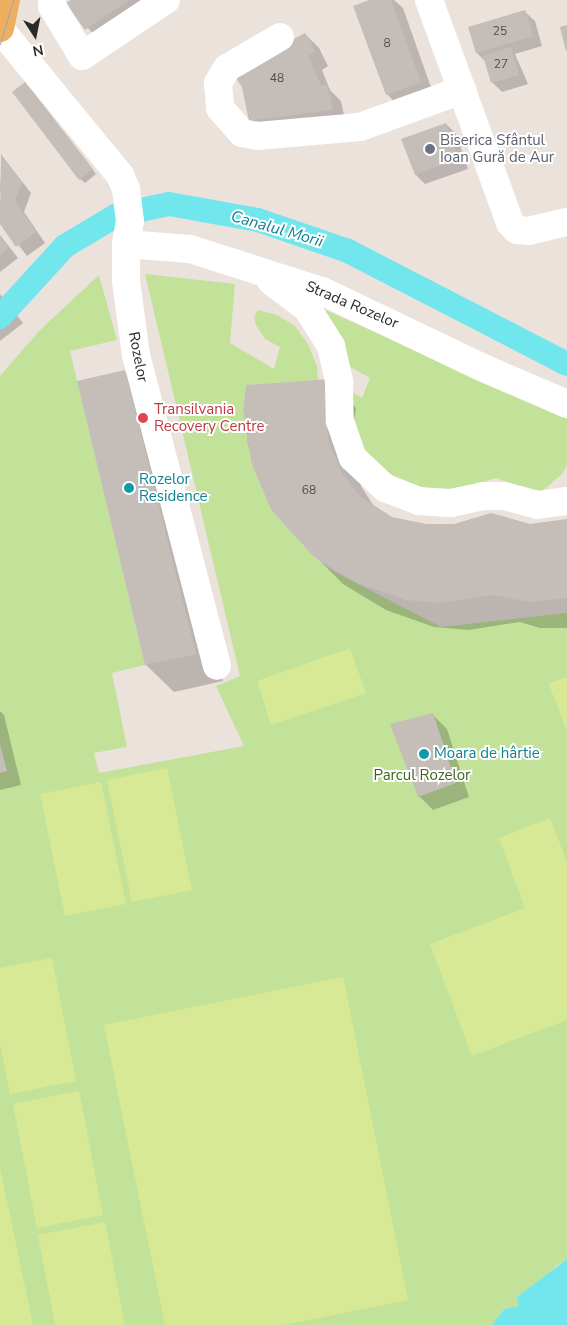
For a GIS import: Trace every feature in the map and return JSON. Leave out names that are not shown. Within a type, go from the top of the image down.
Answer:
[{"type":"main road","points":[[0,29],[6,0]]},
{"type":"street","points":[[52,0],[52,6],[82,56],[166,0]]},
{"type":"street","points":[[429,0],[510,223],[517,230],[528,232],[567,222]]},
{"type":"street","points":[[0,29],[120,175],[126,189],[128,232]]},
{"type":"street","points":[[280,37],[227,68],[218,83],[220,108],[242,133],[258,136],[360,128],[462,90]]},
{"type":"street","name":"Strada Rozelor","points":[[128,232],[252,266],[322,291],[481,367],[567,404]]},
{"type":"street","name":"Rozelor","points":[[128,232],[127,297],[136,355],[217,666]]},
{"type":"street","points":[[252,266],[307,308],[331,346],[339,382],[340,421],[353,458],[385,488],[419,502],[451,503],[483,496],[504,496],[537,505],[567,501]]},
{"type":"green space","name":"Parcul Rozelor","points":[[145,274],[235,284],[230,343],[274,369],[280,347],[265,339],[256,325],[254,317],[258,310],[277,315],[294,325],[308,344],[317,366],[318,380],[246,385],[243,410],[251,462],[271,510],[314,557],[333,571],[441,627],[567,613],[567,1259],[556,1266],[519,1306],[504,1309],[492,1325],[0,1325],[0,376],[40,330],[99,275],[117,340],[70,351],[145,665],[112,673],[127,747],[94,753],[99,773],[244,746],[216,686],[240,676]]},
{"type":"green space","points":[[325,310],[567,417],[567,465],[562,474],[539,494],[496,478],[459,489],[423,488],[383,471],[357,443],[349,390],[362,398],[370,378],[345,364]]},
{"type":"green space","points":[[350,648],[366,693],[271,725],[257,681]]},
{"type":"green space","points":[[567,677],[567,732],[549,684]]},
{"type":"green space","points":[[167,768],[192,890],[132,902],[107,780]]},
{"type":"green space","points":[[101,782],[126,904],[65,916],[40,794]]},
{"type":"green space","points":[[550,818],[567,862],[567,1020],[472,1056],[430,944],[525,908],[499,838]]},
{"type":"green space","points":[[52,958],[76,1081],[10,1094],[0,1043],[0,968]]},
{"type":"green space","points":[[343,977],[408,1300],[284,1325],[165,1325],[104,1025]]},
{"type":"green space","points":[[79,1091],[103,1215],[37,1228],[13,1104]]},
{"type":"green space","points":[[0,1168],[33,1325],[0,1325]]},
{"type":"green space","points":[[105,1222],[125,1325],[55,1325],[38,1235]]},
{"type":"water","points":[[567,1259],[567,1325],[492,1325],[504,1309],[519,1306],[517,1297]]},
{"type":"building","points":[[71,0],[129,0],[85,30],[66,3]]},
{"type":"building","points":[[369,0],[391,0],[421,82],[386,95],[353,6]]},
{"type":"building","points":[[525,10],[533,36],[476,53],[468,27]]},
{"type":"building","points":[[567,25],[567,51],[566,51],[560,27]]},
{"type":"building","points":[[305,33],[315,51],[308,56],[321,86],[327,85],[333,110],[249,121],[242,87],[232,73]]},
{"type":"building","points":[[511,47],[519,75],[491,83],[483,56]]},
{"type":"building","points":[[25,82],[93,169],[79,180],[12,92]]},
{"type":"building","name":"Biserica Sfântul Ioan Gură de Aur","points":[[446,123],[459,159],[415,175],[401,139]]},
{"type":"building","points":[[1,154],[22,182],[15,201],[36,232],[16,247],[0,224]]},
{"type":"building","points":[[0,236],[9,248],[0,255]]},
{"type":"building","name":"Rozelor Residence","points":[[125,370],[196,654],[145,665],[77,381]]},
{"type":"building","points":[[329,379],[324,410],[329,443],[342,473],[360,496],[392,517],[426,524],[454,524],[491,513],[530,524],[567,519],[567,598],[530,602],[492,595],[440,603],[406,600],[357,583],[314,557],[271,510],[251,462],[243,410],[246,385]]},
{"type":"building","name":"Moara de hârtie","points":[[433,713],[456,783],[418,797],[390,724]]},
{"type":"building","points":[[0,744],[7,771],[0,773]]},
{"type":"waterway","name":"Canalul Morii","points":[[0,317],[65,246],[117,215],[169,204],[258,220],[348,251],[567,364]]},
{"type":"tram line","points":[[0,44],[13,0]]},
{"type":"place","name":"Biserica Sfântul Ioan Gură de Aur","points":[[430,149]]},
{"type":"place","name":"Transilvania Recovery Centre","points":[[143,418]]},
{"type":"place","name":"Rozelor Residence","points":[[129,488]]},
{"type":"place","name":"Moara de hârtie","points":[[424,754]]}]
